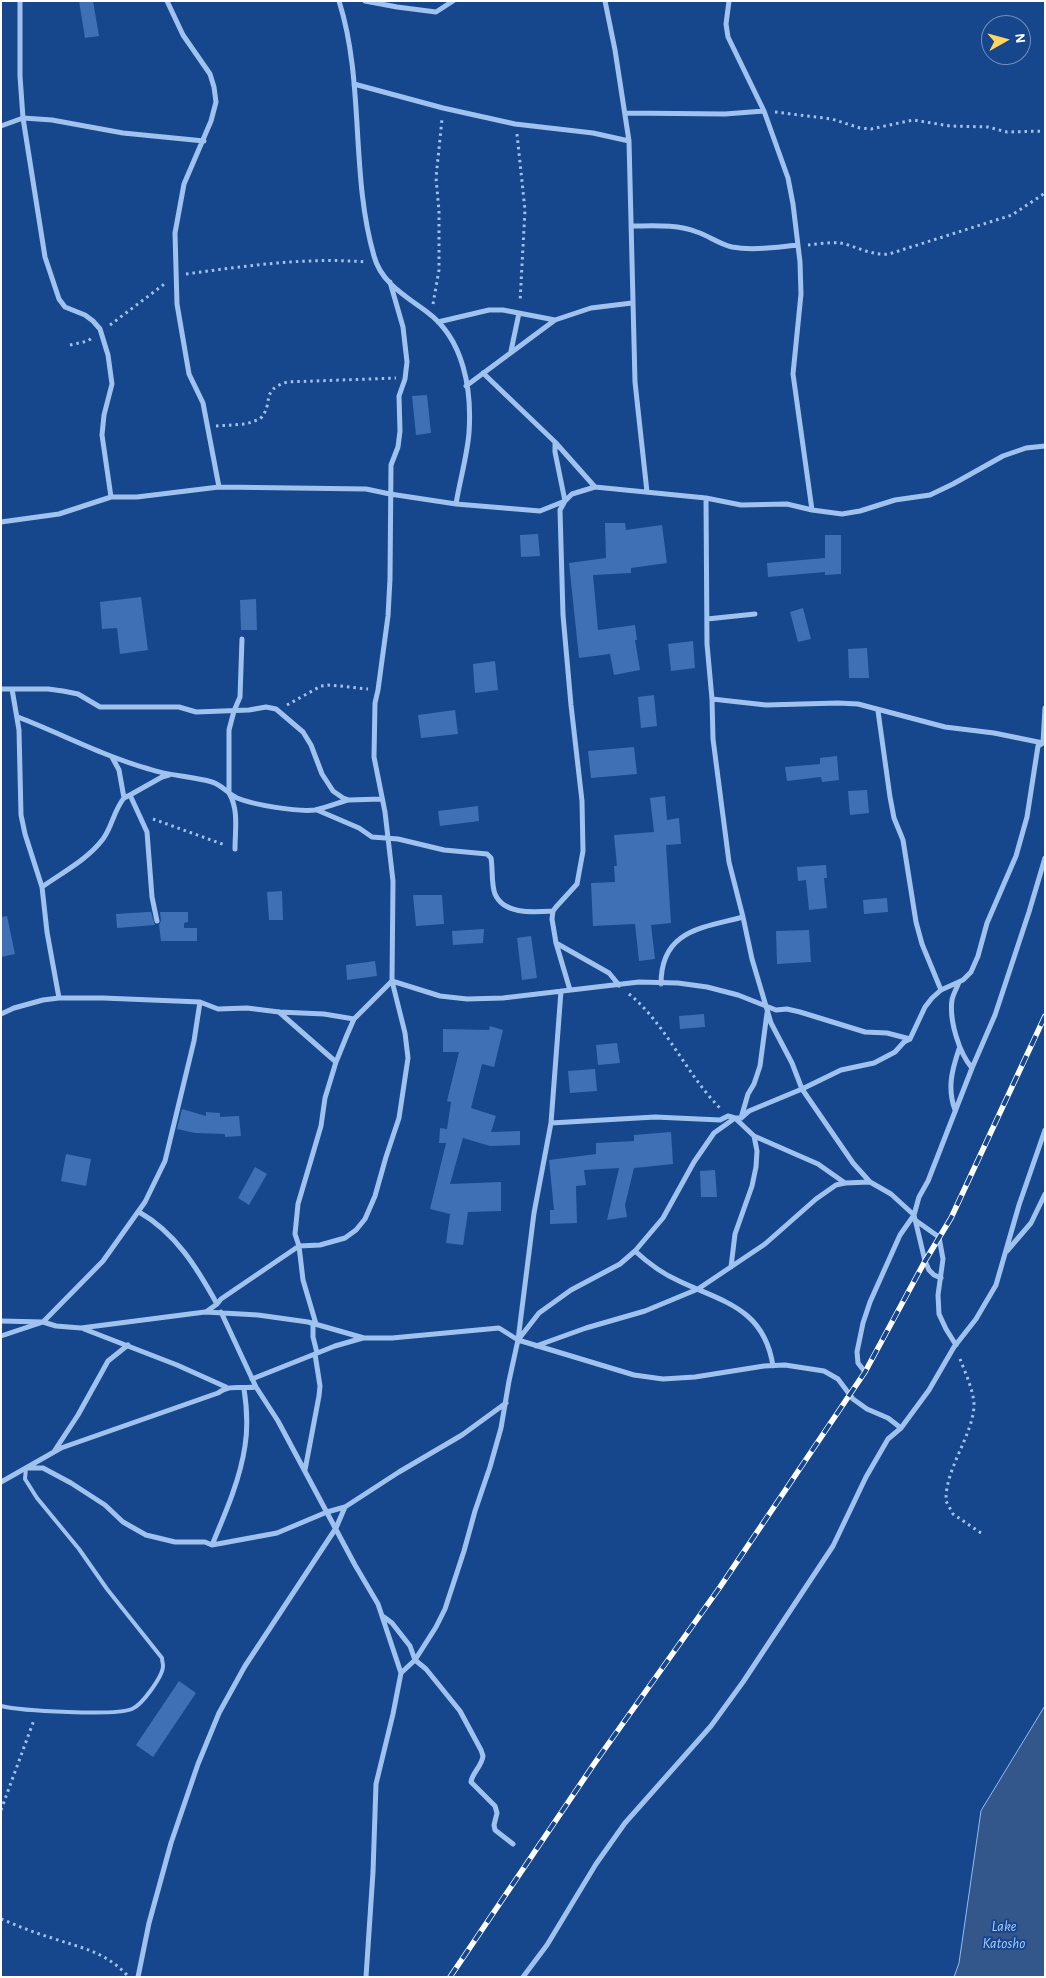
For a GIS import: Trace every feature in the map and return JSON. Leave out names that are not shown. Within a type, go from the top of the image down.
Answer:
[{"type":"street","points":[[20,1],[20,76],[23,118],[45,257],[53,284],[64,307],[89,318],[101,331],[108,355],[112,384],[104,415],[102,435],[111,497]]},
{"type":"street","points":[[167,1],[183,35],[210,74],[216,102],[204,140],[184,184],[174,233],[177,304],[189,374],[204,403],[219,487]]},
{"type":"street","points":[[339,1],[354,84],[361,183],[376,263],[394,288],[438,322],[456,347],[464,368],[469,411],[469,434],[456,504]]},
{"type":"street","points":[[365,1],[436,12],[453,1]]},
{"type":"street","points":[[604,1],[629,140],[635,382],[647,492]]},
{"type":"street","points":[[729,1],[726,24],[728,37],[764,111],[788,178],[798,245],[801,294],[794,374],[812,510]]},
{"type":"street","points":[[354,84],[443,108],[516,124],[593,133],[629,140]]},
{"type":"street","points":[[625,113],[725,114],[764,111]]},
{"type":"street","points":[[1,126],[23,118],[86,125],[123,133],[204,140]]},
{"type":"street","points":[[631,226],[681,228],[734,247],[798,245]]},
{"type":"street","points":[[205,1312],[298,1246],[320,1245],[345,1238],[356,1230],[365,1219],[375,1196],[399,1118],[408,1058],[405,1034],[392,980],[393,881],[374,757],[375,703],[388,616],[392,554],[391,465],[398,447],[400,431],[399,396],[408,362],[405,339],[390,282]]},
{"type":"street","points":[[466,386],[511,350],[555,320],[592,308],[632,303]]},
{"type":"street","points":[[438,322],[489,310],[503,310],[555,320]]},
{"type":"street","points":[[511,350],[519,313]]},
{"type":"street","points":[[483,373],[555,442],[595,487]]},
{"type":"street","points":[[555,442],[555,452],[565,501]]},
{"type":"street","points":[[570,990],[556,942],[552,920],[553,911],[577,884],[583,851],[582,801],[570,697],[561,584],[560,510],[565,501],[572,494],[595,487],[706,498],[741,506],[787,504],[842,514],[860,511],[895,500],[930,495],[1003,456],[1026,448],[1045,446]]},
{"type":"street","points":[[1,522],[59,514],[111,497],[137,497],[219,487],[366,489],[456,504],[540,511],[565,501]]},
{"type":"street","points":[[706,498],[707,644],[712,699],[713,739],[729,862],[752,959],[771,1023],[792,1063],[802,1089],[853,1163],[870,1182],[891,1194],[914,1217],[939,1237],[942,1259],[938,1295],[939,1314],[955,1346]]},
{"type":"street","points":[[707,618],[755,614]]},
{"type":"street","points":[[229,794],[229,730],[240,697],[242,639]]},
{"type":"street","points":[[1,689],[48,689],[78,694],[100,707],[179,707],[196,712],[234,711],[266,707],[276,709],[303,732],[332,791],[349,800]]},
{"type":"street","points":[[12,689],[18,717],[21,815],[42,887],[47,932],[59,998]]},
{"type":"street","points":[[712,699],[766,705],[858,704],[878,711],[945,727],[994,733],[1043,743]]},
{"type":"street","points":[[1043,743],[1045,708]]},
{"type":"street","points":[[878,711],[890,797],[894,818],[904,840],[916,922],[922,944],[941,990]]},
{"type":"street","points":[[18,717],[54,730],[90,749],[149,770],[188,775],[220,784],[234,802],[236,814],[235,850]]},
{"type":"street","points":[[972,1068],[965,1060],[960,1049],[952,1006],[954,992],[958,982],[971,972],[987,923],[1016,856],[1027,817],[1038,746],[1043,743]]},
{"type":"street","points":[[42,887],[82,860],[104,838],[124,798],[119,770],[112,757]]},
{"type":"street","points":[[124,798],[162,777],[172,774]]},
{"type":"street","points":[[229,794],[238,798],[294,810],[317,810],[349,800],[381,799]]},
{"type":"street","points":[[130,795],[147,832],[152,897],[157,921]]},
{"type":"street","points":[[317,810],[359,828],[372,837],[398,839],[444,850],[487,854],[491,858],[495,893],[501,903],[511,909],[528,912],[553,911]]},
{"type":"street","points":[[865,1372],[858,1363],[857,1352],[870,1302],[900,1235],[914,1217],[919,1197],[928,1181],[1005,986],[1045,858]]},
{"type":"street","points":[[661,984],[661,971],[666,954],[677,940],[704,926],[743,917]]},
{"type":"street","points":[[556,942],[609,972],[619,986]]},
{"type":"street","points":[[392,980],[440,996],[467,999],[503,998],[619,986],[639,982],[678,983],[707,987],[738,995],[768,1008],[800,1012],[865,1032],[887,1033],[910,1039]]},
{"type":"street","points":[[305,1470],[320,1386],[313,1337],[315,1323],[303,1280],[295,1234],[298,1204],[320,1126],[325,1098],[336,1062],[354,1018],[392,980]]},
{"type":"street","points":[[518,1340],[539,1313],[554,1301],[620,1264],[635,1251],[663,1218],[694,1162],[714,1132],[749,1111],[841,1070],[884,1059],[910,1039],[925,1007],[932,998],[941,990],[961,980]]},
{"type":"street","points":[[401,1672],[415,1660],[436,1627],[452,1588],[490,1467],[506,1403],[518,1340],[534,1213],[552,1123],[561,991]]},
{"type":"street","points":[[1,1014],[14,1008],[59,998],[150,999],[200,1002],[218,1009],[247,1008],[354,1018]]},
{"type":"street","points":[[1,1336],[43,1322],[103,1261],[139,1212],[164,1161],[194,1041],[200,1002]]},
{"type":"street","points":[[738,1118],[760,1066],[768,1008]]},
{"type":"street","points":[[279,1012],[336,1062]]},
{"type":"street","points":[[955,1110],[950,1079],[960,1049]]},
{"type":"street","points":[[552,1123],[655,1118],[720,1120],[728,1116],[738,1118],[754,1136],[818,1164],[845,1182]]},
{"type":"street","points":[[523,1977],[547,1945],[596,1864],[625,1823],[711,1726],[743,1682],[833,1546],[866,1477],[888,1438],[901,1428],[929,1390],[955,1346],[976,1320],[996,1285],[1045,1130]]},
{"type":"street","points":[[731,1267],[735,1234],[752,1186],[756,1167],[757,1151],[754,1136]]},
{"type":"street","points":[[536,1346],[586,1328],[645,1311],[698,1289],[765,1244],[816,1198],[836,1185],[845,1182],[870,1182]]},
{"type":"street","points":[[1005,1253],[1031,1222],[1045,1194]]},
{"type":"street","points":[[139,1212],[164,1229],[175,1240],[200,1272],[217,1304]]},
{"type":"street","points":[[914,1217],[918,1226],[925,1261],[929,1270],[941,1278]]},
{"type":"street","points":[[635,1251],[648,1263],[678,1281],[730,1303],[743,1312],[760,1330],[770,1349],[773,1366]]},
{"type":"street","points":[[1,1321],[43,1322],[56,1326],[81,1328],[205,1312],[222,1312],[315,1323],[364,1338],[392,1338],[499,1328],[518,1340],[536,1346],[634,1375],[663,1379],[695,1377],[744,1368],[773,1366],[816,1370],[828,1373],[841,1382],[852,1399],[867,1409],[888,1418],[901,1428]]},
{"type":"street","points":[[222,1312],[256,1387],[305,1470],[378,1604],[401,1672],[376,1784],[373,1872],[366,1977]]},
{"type":"street","points":[[81,1328],[128,1345],[226,1387],[244,1389],[256,1387]]},
{"type":"street","points":[[252,1379],[364,1338]]},
{"type":"street","points":[[54,1451],[78,1415],[108,1361],[128,1345]]},
{"type":"street","points":[[1,1482],[54,1451],[218,1392],[226,1387]]},
{"type":"street","points":[[212,1545],[234,1486],[245,1447],[247,1425],[244,1389]]},
{"type":"street","points":[[26,1468],[42,1468],[71,1483],[105,1506],[123,1522],[146,1535],[174,1542],[205,1542],[212,1545],[278,1533],[327,1512],[345,1507],[399,1472],[462,1435],[506,1403]]},
{"type":"street","points":[[138,1977],[171,1843],[198,1764],[219,1713],[245,1666],[336,1528],[345,1507]]},
{"type":"street","points":[[382,1615],[392,1623],[406,1640],[415,1660],[426,1669],[466,1719],[483,1756],[482,1763],[471,1782],[495,1806],[497,1813],[494,1824],[495,1830],[513,1844]]},
{"type":"lane","points":[[1,1706],[38,1710],[109,1712],[131,1710],[137,1706],[156,1684],[163,1666],[162,1658],[107,1590],[79,1549],[37,1498],[25,1479],[26,1468]]},
{"type":"path","points":[[430,314],[439,270],[439,210],[436,178],[443,108]]},
{"type":"path","points":[[764,111],[832,119],[860,128],[871,129],[913,120],[950,126],[988,127],[1007,132],[1045,131]]},
{"type":"path","points":[[516,124],[525,210],[524,261],[519,313]]},
{"type":"path","points":[[798,245],[838,243],[864,248],[875,254],[889,254],[1012,215],[1045,192]]},
{"type":"path","points":[[70,345],[88,341],[176,275],[304,260],[376,263]]},
{"type":"path","points":[[208,427],[246,424],[260,419],[267,408],[269,395],[272,390],[278,385],[287,382],[338,381],[381,377],[405,379]]},
{"type":"path","points":[[276,709],[294,702],[320,686],[330,685],[342,688],[378,690]]},
{"type":"path","points":[[139,813],[235,850]]},
{"type":"path","points":[[619,986],[639,1002],[690,1069],[706,1094],[728,1116]]},
{"type":"path","points":[[955,1346],[971,1389],[974,1403],[971,1422],[955,1458],[946,1501],[953,1514],[981,1533]]},
{"type":"path","points":[[1,1810],[38,1710]]},
{"type":"path","points":[[1,1919],[105,1956],[116,1963],[129,1977]]},
{"type":"water","name":"Lake Katosho","points":[[1045,1706],[1045,1977],[954,1977],[959,1963],[981,1811]]},
{"type":"building","points":[[79,1],[93,1],[99,36],[85,38]]},
{"type":"building","points":[[427,395],[431,433],[416,435],[412,396]]},
{"type":"building","points":[[605,523],[625,523],[626,530],[662,525],[667,563],[631,568],[631,573],[593,575],[598,630],[635,625],[637,640],[635,640],[640,670],[614,675],[610,654],[579,658],[569,563],[606,558]]},
{"type":"building","points":[[538,534],[540,556],[521,557],[520,535]]},
{"type":"building","points":[[825,535],[841,535],[841,574],[825,575],[825,572],[768,577],[767,563],[825,558]]},
{"type":"building","points":[[141,597],[148,650],[120,654],[117,628],[102,629],[100,602]]},
{"type":"building","points":[[256,599],[257,630],[241,630],[240,600]]},
{"type":"building","points":[[803,608],[811,639],[798,642],[790,612]]},
{"type":"building","points":[[693,641],[695,668],[671,671],[668,644]]},
{"type":"building","points":[[867,648],[869,678],[849,678],[848,649]]},
{"type":"building","points":[[495,661],[498,690],[475,693],[473,664]]},
{"type":"building","points":[[654,695],[657,726],[641,728],[638,697]]},
{"type":"building","points":[[455,710],[458,734],[421,738],[418,715]]},
{"type":"building","points":[[634,747],[637,774],[591,778],[588,751]]},
{"type":"building","points":[[837,756],[839,780],[822,782],[821,777],[787,781],[785,767],[820,764],[820,758]]},
{"type":"building","points":[[867,790],[869,813],[850,815],[848,791]]},
{"type":"building","points":[[665,796],[667,820],[679,818],[681,844],[666,845],[671,923],[651,925],[655,959],[639,961],[635,924],[593,926],[591,883],[615,882],[614,866],[617,866],[614,835],[654,832],[650,798]]},
{"type":"building","points":[[478,806],[479,821],[440,826],[438,811]]},
{"type":"building","points":[[826,865],[827,878],[824,878],[827,908],[809,910],[806,880],[798,881],[797,867]]},
{"type":"building","points":[[282,891],[283,920],[269,920],[267,892]]},
{"type":"building","points":[[413,895],[442,895],[444,924],[416,926]]},
{"type":"building","points":[[887,898],[888,912],[864,914],[863,900]]},
{"type":"building","points":[[151,912],[155,925],[117,928],[116,914]]},
{"type":"building","points":[[160,912],[188,912],[188,922],[184,923],[184,928],[197,928],[197,941],[161,941]]},
{"type":"building","points":[[7,916],[15,954],[1,957],[1,917]]},
{"type":"building","points":[[484,929],[483,943],[453,945],[452,931]]},
{"type":"building","points":[[809,930],[811,962],[777,964],[776,931]]},
{"type":"building","points":[[531,936],[537,978],[522,980],[517,938]]},
{"type":"building","points":[[375,961],[377,976],[347,980],[346,965]]},
{"type":"building","points":[[704,1014],[705,1027],[680,1029],[679,1016]]},
{"type":"building","points":[[490,1026],[503,1030],[494,1067],[482,1064],[471,1108],[496,1116],[491,1132],[520,1131],[520,1145],[490,1146],[463,1138],[450,1184],[501,1182],[501,1211],[468,1212],[463,1245],[446,1243],[450,1214],[430,1209],[446,1143],[439,1143],[440,1128],[447,1129],[451,1102],[447,1101],[459,1052],[443,1052],[443,1029],[489,1030]]},
{"type":"building","points":[[617,1043],[620,1063],[598,1065],[596,1045]]},
{"type":"building","points":[[595,1069],[597,1091],[570,1093],[568,1071]]},
{"type":"building","points":[[182,1109],[206,1116],[206,1112],[220,1113],[220,1117],[239,1116],[241,1136],[225,1137],[225,1134],[195,1133],[177,1129]]},
{"type":"building","points":[[671,1132],[673,1164],[634,1168],[625,1205],[627,1217],[607,1220],[619,1168],[584,1170],[586,1185],[576,1186],[577,1223],[550,1224],[550,1210],[554,1210],[549,1160],[596,1154],[596,1143],[634,1141],[634,1135]]},
{"type":"building","points":[[66,1154],[91,1159],[86,1186],[61,1181]]},
{"type":"building","points":[[255,1167],[267,1174],[249,1205],[238,1198]]},
{"type":"building","points":[[715,1170],[717,1197],[701,1197],[700,1171]]},
{"type":"building","points":[[179,1681],[196,1693],[153,1757],[136,1745]]},
{"type":"railway","points":[[450,1977],[594,1764],[720,1587],[865,1372],[925,1261],[951,1218],[1045,1016]]}]
